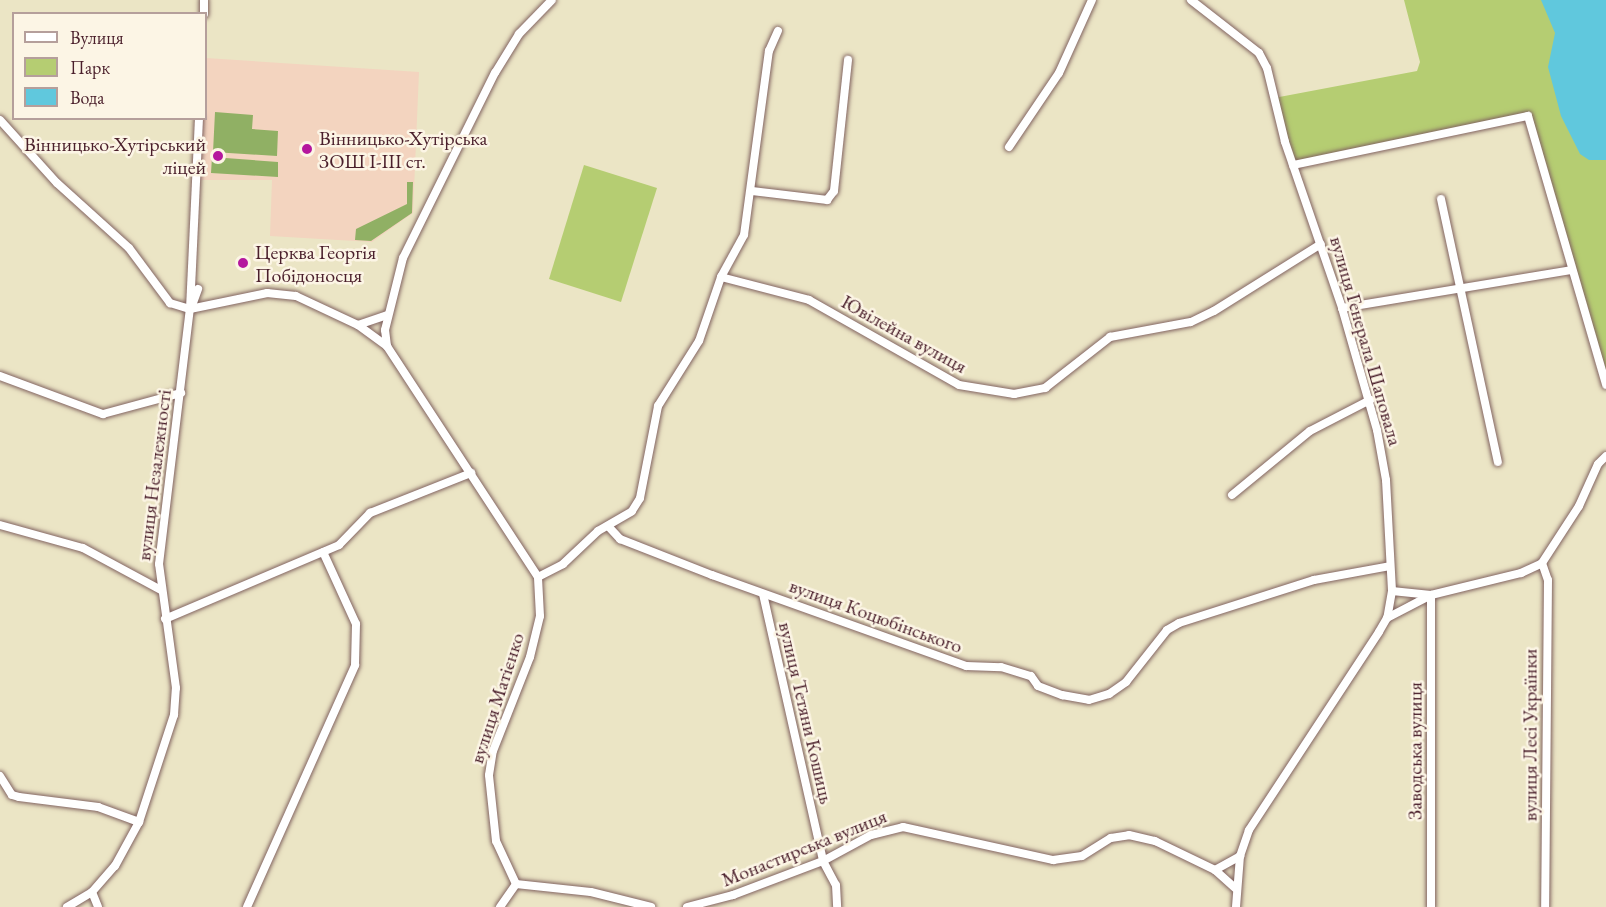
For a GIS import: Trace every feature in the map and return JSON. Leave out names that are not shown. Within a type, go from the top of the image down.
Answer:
[{"type":"street","points":[[387,346],[387,315],[403,258],[495,73],[519,34],[552,0]]},
{"type":"street","points":[[1009,147],[1059,73],[1092,0]]},
{"type":"street","name":"вулиця Генерала Шаповала","points":[[1191,0],[1263,58],[1293,165],[1342,308],[1370,400],[1384,462],[1392,591],[1387,618],[1263,806],[1239,856],[1235,888],[1236,907]]},
{"type":"street","points":[[538,577],[563,564],[608,526],[632,511],[640,498],[658,406],[699,341],[721,278],[744,235],[752,191],[769,51],[778,31]]},
{"type":"street","points":[[752,191],[827,201],[834,191],[848,60]]},
{"type":"street","points":[[1293,165],[1528,116],[1606,385]]},
{"type":"street","points":[[0,120],[57,183],[129,248],[170,303],[190,309]]},
{"type":"street","points":[[67,907],[92,892],[110,875],[139,822],[168,744],[176,705],[161,590],[160,551],[190,309],[199,120]]},
{"type":"street","points":[[1441,199],[1498,462]]},
{"type":"street","name":"Ювілейна вулиця","points":[[721,278],[809,300],[959,385],[1014,394],[1045,387],[1110,337],[1191,322],[1214,311],[1321,244]]},
{"type":"street","points":[[1342,308],[1460,291],[1571,270]]},
{"type":"street","points":[[190,309],[198,289]]},
{"type":"street","name":"вулиця Матієнко","points":[[190,309],[267,293],[296,296],[358,325],[387,346],[538,577],[540,616],[530,657],[493,751],[489,775],[496,841],[516,884]]},
{"type":"street","points":[[358,325],[387,315]]},
{"type":"street","points":[[0,376],[103,414],[181,393]]},
{"type":"street","points":[[1232,495],[1310,431],[1370,400]]},
{"type":"street","points":[[1387,618],[1431,595],[1521,573],[1542,564],[1579,506],[1598,464],[1606,456]]},
{"type":"street","points":[[165,619],[324,552],[344,542],[370,513],[471,473]]},
{"type":"street","points":[[0,525],[83,548],[161,590]]},
{"type":"street","name":"вулиця Коцюбінського","points":[[608,526],[620,539],[763,594],[966,666],[1002,667],[1031,676],[1038,686],[1062,695],[1089,700],[1109,694],[1126,682],[1167,630],[1179,623],[1314,580],[1390,566]]},
{"type":"street","points":[[247,907],[350,681],[357,658],[356,624],[324,552]]},
{"type":"street","name":"вулиця Лесі Українки","points":[[1542,564],[1548,580],[1545,907]]},
{"type":"street","points":[[1392,591],[1431,595]]},
{"type":"street","name":"вулиця Тетяни Кошиць","points":[[763,594],[823,861],[836,885],[837,907]]},
{"type":"street","name":"Заводська вулиця","points":[[1431,595],[1431,907]]},
{"type":"street","points":[[0,776],[12,795],[18,797],[98,807],[139,822]]},
{"type":"street","name":"Монастирська вулиця","points":[[687,907],[733,895],[823,861],[872,835],[903,827],[1053,860],[1082,856],[1111,838],[1129,835],[1155,841],[1215,870],[1235,888]]},
{"type":"street","points":[[1215,870],[1239,856]]},
{"type":"street","points":[[500,907],[516,884],[591,892],[651,907]]},
{"type":"street","points":[[92,892],[98,907]]},
{"type":"shaded area","name":"Вінницько-Хутірська ЗОШ І-ІІІ ст.","points":[[207,58],[419,72],[413,213],[372,242],[270,236],[272,180],[196,180],[199,120],[207,120]]},
{"type":"green space","points":[[1404,0],[1606,0],[1606,388],[1528,116],[1293,165],[1274,98],[1417,71],[1420,62]]},
{"type":"green space","points":[[215,112],[253,115],[252,129],[278,131],[277,156],[213,152]]},
{"type":"green space","points":[[212,157],[278,162],[278,177],[211,173]]},
{"type":"green space","points":[[584,165],[657,188],[621,302],[549,279]]},
{"type":"green space","points":[[407,182],[413,182],[412,213],[371,241],[355,240],[356,229],[407,204]]},
{"type":"water","points":[[1541,0],[1606,0],[1606,160],[1589,160],[1580,154],[1561,116],[1548,67],[1555,33]]},
{"type":"place","name":"Вінницько-Хутірська ЗОШ І-ІІІ ст.","points":[[307,149]]},
{"type":"place","name":"Вінницько-Хутірський ліцей","points":[[218,156]]},
{"type":"place","name":"Церква Георгія Побідоносця","points":[[243,263]]}]
